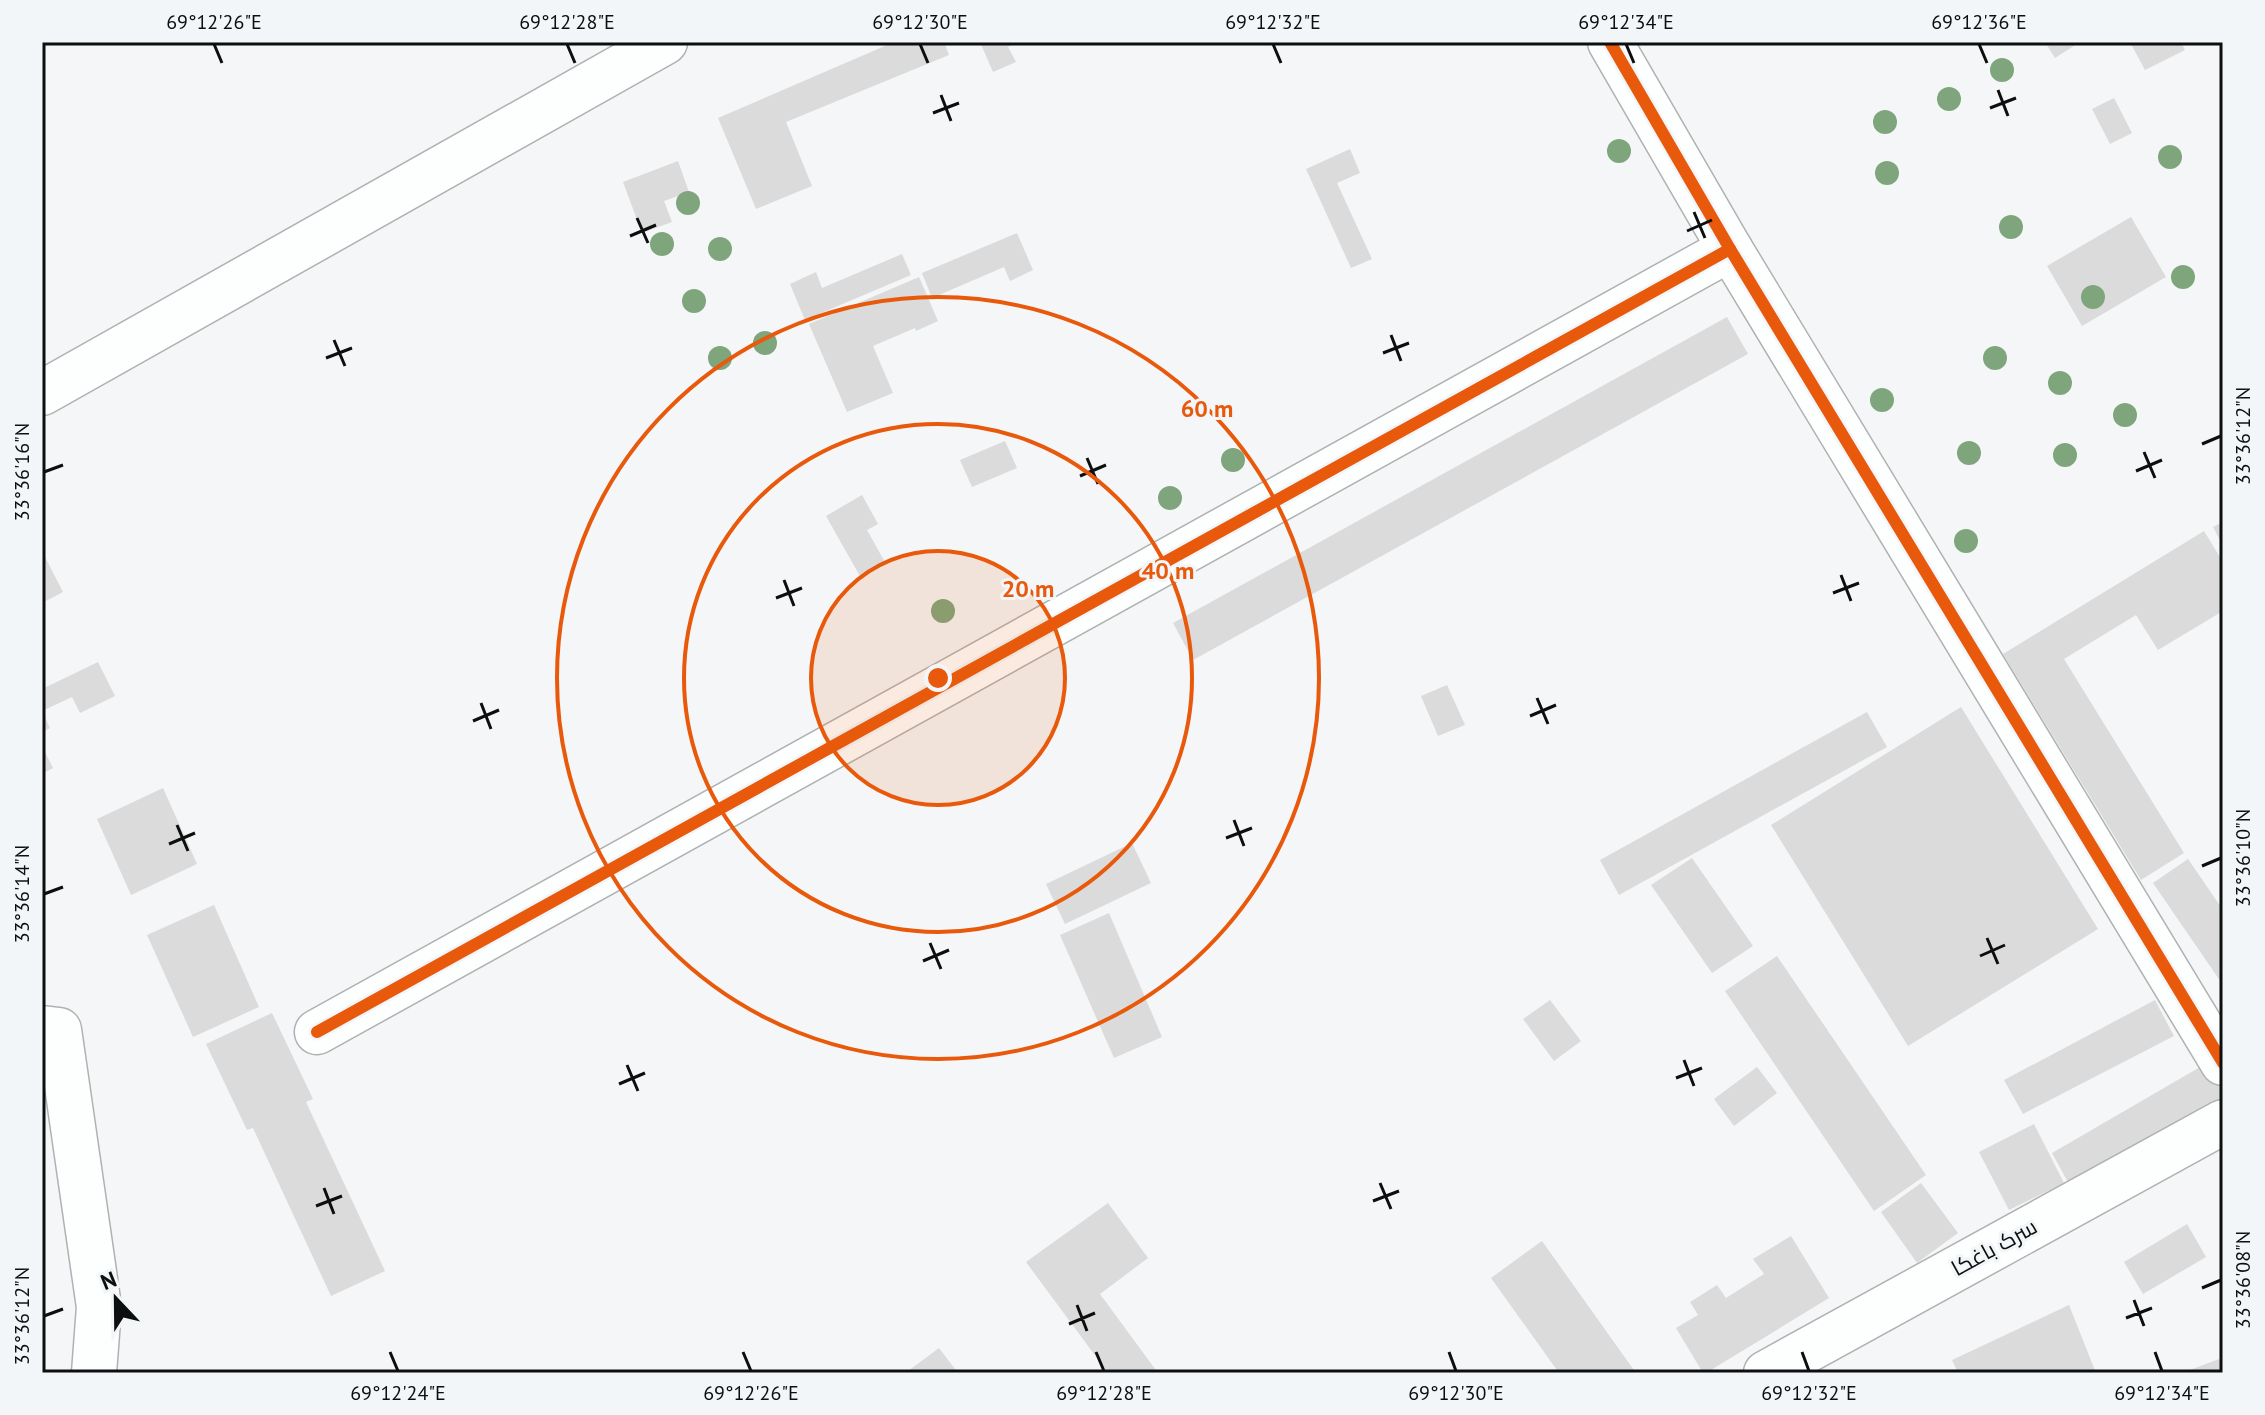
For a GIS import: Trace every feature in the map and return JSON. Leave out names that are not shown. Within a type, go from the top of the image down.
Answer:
[{"type":"street","points":[[42,393],[665,42]]},
{"type":"street","points":[[1610,42],[1730,249],[2223,1063]]},
{"type":"street","points":[[317,1032],[1730,249]]},
{"type":"street","points":[[42,1028],[59,1030],[62,1045],[99,1307],[94,1373]]},
{"type":"street","name":"سرک باغکا","points":[[1766,1373],[2223,1122]]},
{"type":"building","points":[[894,42],[944,42],[949,55],[786,122],[812,186],[756,209],[718,118]]},
{"type":"building","points":[[980,42],[1019,42],[1008,47],[1016,62],[993,72]]},
{"type":"building","points":[[2045,42],[2080,42],[2055,58]]},
{"type":"building","points":[[2130,42],[2181,42],[2185,50],[2145,70]]},
{"type":"building","points":[[2114,98],[2132,133],[2110,144],[2092,109]]},
{"type":"building","points":[[1350,149],[1360,173],[1337,183],[1372,259],[1351,268],[1306,169]]},
{"type":"building","points":[[678,161],[689,192],[664,201],[672,222],[642,233],[623,182]]},
{"type":"building","points":[[2131,217],[2166,277],[2082,326],[2047,266]]},
{"type":"building","points":[[1017,233],[1033,270],[1010,281],[1004,267],[932,298],[922,273]]},
{"type":"building","points":[[902,254],[911,275],[805,320],[790,284],[816,272],[822,288]]},
{"type":"building","points":[[919,277],[938,321],[873,346],[893,393],[847,412],[809,324]]},
{"type":"building","points":[[1727,317],[1748,354],[1193,660],[1173,623]]},
{"type":"building","points":[[1005,441],[1017,468],[972,487],[960,460]]},
{"type":"building","points":[[862,495],[878,524],[867,530],[886,564],[861,578],[826,516]]},
{"type":"building","points":[[2223,522],[2223,546],[2213,527]]},
{"type":"building","points":[[2204,531],[2223,562],[2223,611],[2158,650],[2136,615],[2064,659],[2184,853],[2141,880],[2003,654]]},
{"type":"building","points":[[44,555],[63,592],[42,603],[42,557]]},
{"type":"building","points":[[98,662],[115,696],[80,713],[72,697],[42,711],[42,689]]},
{"type":"building","points":[[1447,685],[1465,725],[1438,736],[1421,696]]},
{"type":"building","points":[[1961,707],[2098,929],[1908,1046],[1771,825]]},
{"type":"building","points":[[42,711],[50,728],[42,732]]},
{"type":"building","points":[[1867,712],[1887,747],[1619,895],[1600,860]]},
{"type":"building","points":[[42,746],[53,768],[42,774]]},
{"type":"building","points":[[163,788],[197,864],[131,895],[97,819]]},
{"type":"building","points":[[1132,843],[1151,883],[1065,924],[1046,884]]},
{"type":"building","points":[[1692,858],[1753,946],[1712,973],[1651,885]]},
{"type":"building","points":[[2188,859],[2223,910],[2223,985],[2153,883]]},
{"type":"building","points":[[214,905],[259,1007],[193,1037],[147,935]]},
{"type":"building","points":[[1109,913],[1162,1037],[1114,1058],[1060,935]]},
{"type":"building","points":[[1777,956],[1926,1175],[1874,1211],[1725,991]]},
{"type":"building","points":[[1550,1000],[1581,1041],[1554,1061],[1523,1019]]},
{"type":"building","points":[[2155,1000],[2174,1036],[2023,1114],[2004,1080]]},
{"type":"building","points":[[272,1013],[313,1099],[306,1102],[385,1271],[331,1296],[253,1128],[247,1130],[206,1044]]},
{"type":"building","points":[[2207,1063],[2223,1092],[2223,1107],[2074,1193],[2052,1153]]},
{"type":"building","points":[[1757,1067],[1777,1093],[1734,1126],[1714,1099]]},
{"type":"building","points":[[2034,1124],[2064,1183],[2009,1210],[1979,1152]]},
{"type":"building","points":[[1921,1183],[1958,1233],[1917,1263],[1881,1212]]},
{"type":"building","points":[[1108,1203],[1148,1258],[1100,1294],[1158,1373],[1108,1373],[1026,1262]]},
{"type":"building","points":[[2187,1224],[2206,1257],[2143,1294],[2124,1262]]},
{"type":"building","points":[[1791,1236],[1829,1298],[1703,1373],[1676,1328],[1698,1315],[1690,1302],[1717,1285],[1726,1298],[1764,1274],[1753,1259]]},
{"type":"building","points":[[1542,1241],[1636,1373],[1559,1373],[1491,1278]]},
{"type":"building","points":[[2069,1305],[2096,1373],[1958,1373],[1952,1360]]},
{"type":"building","points":[[939,1348],[958,1373],[909,1373],[908,1371]]},
{"type":"building","points":[[2219,1359],[2223,1373],[2182,1373]]},
{"type":"cycle path","points":[[1610,42],[1730,249],[2223,1063]]},
{"type":"cycle path","points":[[317,1032],[1730,249]]}]
